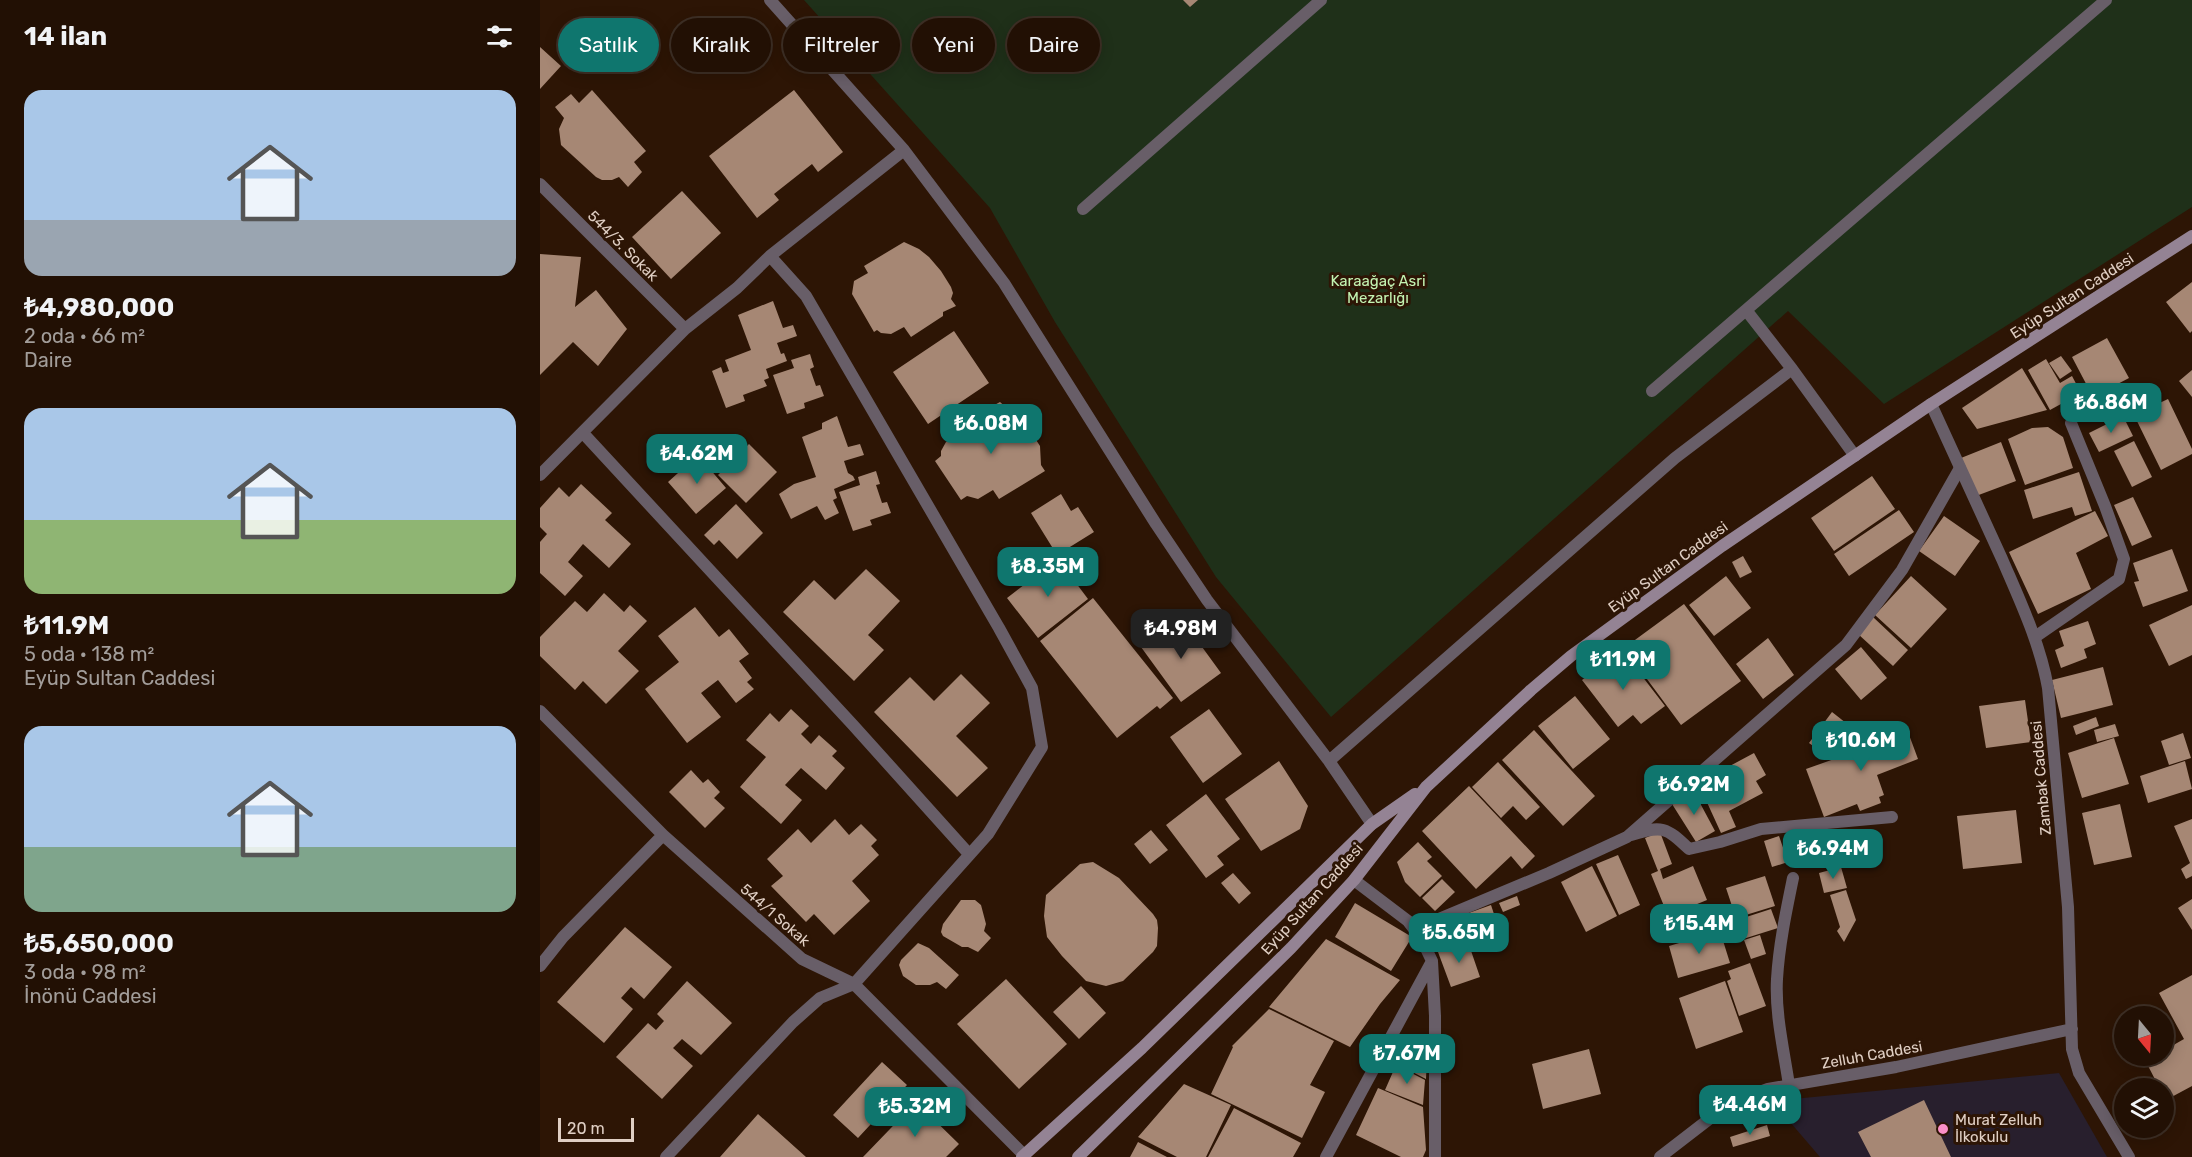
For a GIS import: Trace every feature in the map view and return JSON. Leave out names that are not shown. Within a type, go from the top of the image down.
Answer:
[{"type":"main road","name":"Eyüp Sultan Caddesi","points":[[1078,1157],[1291,948],[1354,880],[1426,787],[1571,656],[1722,546],[1931,404],[2192,236]]},
{"type":"main road","points":[[1023,1156],[1142,1047],[1372,824],[1426,787]]},
{"type":"street","points":[[770,0],[904,150],[1004,283],[1156,524],[1208,600],[1329,761],[1372,824]]},
{"type":"street","points":[[1083,209],[1321,0]]},
{"type":"street","points":[[1652,391],[2106,0]]},
{"type":"street","points":[[540,475],[685,329],[737,288],[770,256],[904,150]]},
{"type":"street","name":"544/3. Sokak","points":[[540,184],[685,329]]},
{"type":"street","points":[[666,1157],[793,1022],[820,998],[854,984],[988,834],[1042,747],[1032,688],[999,628],[806,296],[770,256]]},
{"type":"street","points":[[1746,310],[1855,456]]},
{"type":"street","points":[[1329,761],[1675,458],[1792,369]]},
{"type":"street","name":"Zambak Caddesi","points":[[1931,404],[2035,637],[2045,669],[2068,907],[2072,1049],[2079,1073],[2129,1157]]},
{"type":"street","points":[[2035,637],[2119,579],[2124,559],[2071,423]]},
{"type":"street","points":[[583,434],[853,725],[969,854]]},
{"type":"street","points":[[1626,837],[1846,645],[1902,570],[1960,468]]},
{"type":"street","name":"544/1 Sokak","points":[[540,711],[663,835],[802,959],[854,984],[1023,1156]]},
{"type":"street","points":[[1414,929],[1649,829],[1669,830],[1689,849],[1720,842],[1761,828],[1892,818]]},
{"type":"street","points":[[540,966],[563,937],[663,835]]},
{"type":"street","points":[[1789,1085],[1780,1026],[1777,981],[1781,934],[1793,878]]},
{"type":"street","points":[[1354,880],[1396,910],[1422,938],[1432,961],[1436,1016],[1435,1157]]},
{"type":"street","points":[[1326,1157],[1432,961]]},
{"type":"street","name":"Zelluh Caddesi","points":[[1659,1157],[1730,1103],[1768,1089],[1896,1067],[2072,1029]]},
{"type":"shaded area","name":"Murat Zelluh İlkokulu","points":[[2059,1073],[2107,1157],[1820,1157],[1772,1101]]},
{"type":"green space","name":"Karaağaç Asri Mezarlığı","points":[[804,0],[2192,0],[2192,207],[1884,404],[1788,311],[1331,717],[1216,577],[1055,322],[990,208],[868,72],[900,72],[900,18],[820,18]]},
{"type":"building","points":[[1183,0],[1198,0],[1190,7]]},
{"type":"building","points":[[540,47],[558,63],[558,69],[540,89]]},
{"type":"building","points":[[592,90],[646,151],[634,162],[642,172],[628,187],[619,177],[602,180],[596,177],[561,145],[559,129],[564,118],[555,107],[571,94],[579,103]]},
{"type":"building","points":[[794,90],[843,152],[818,172],[812,164],[774,194],[779,200],[757,218],[709,156]]},
{"type":"building","points":[[682,191],[721,233],[671,279],[632,237]]},
{"type":"building","points":[[904,242],[919,249],[941,271],[951,287],[953,293],[951,299],[956,306],[943,312],[943,316],[911,337],[904,327],[891,334],[877,330],[874,332],[852,294],[854,281],[868,273],[864,266]]},
{"type":"building","points":[[540,254],[581,257],[575,307],[596,290],[627,329],[598,366],[573,342],[540,375]]},
{"type":"building","points":[[2192,282],[2192,331],[2190,333],[2166,302]]},
{"type":"building","points":[[773,301],[783,328],[793,325],[797,336],[777,343],[781,354],[784,353],[787,361],[766,369],[769,378],[764,380],[767,386],[743,395],[745,401],[726,408],[712,371],[721,367],[723,373],[729,371],[725,360],[751,350],[738,315]]},
{"type":"building","points":[[954,331],[989,383],[928,424],[893,372]]},
{"type":"building","points":[[2107,338],[2129,378],[2093,397],[2072,357]]},
{"type":"building","points":[[810,354],[814,367],[810,369],[816,386],[820,385],[824,396],[804,403],[805,408],[787,414],[773,375],[794,368],[791,360]]},
{"type":"building","points":[[2061,356],[2072,371],[2060,379],[2049,363]]},
{"type":"building","points":[[2046,359],[2060,383],[2072,376],[2081,393],[2050,410],[2028,370]]},
{"type":"building","points":[[2022,368],[2047,410],[1977,429],[1962,408]]},
{"type":"building","points":[[2192,370],[2192,397],[2179,381]]},
{"type":"building","points":[[2168,399],[2192,449],[2192,454],[2161,470],[2134,415]]},
{"type":"building","points":[[1000,402],[1027,426],[1040,446],[1041,465],[1045,471],[999,499],[993,490],[978,499],[967,496],[961,500],[935,461],[941,456],[946,442],[957,436],[952,428]]},
{"type":"building","points":[[837,416],[848,447],[860,444],[864,455],[844,461],[848,473],[855,480],[834,489],[837,498],[833,500],[839,513],[825,520],[817,506],[791,519],[779,494],[794,484],[816,477],[802,437],[822,429],[822,423]]},
{"type":"building","points":[[2123,416],[2133,436],[2099,452],[2089,433]]},
{"type":"building","points":[[2048,427],[2063,437],[2073,468],[2025,485],[2008,439],[2032,428]]},
{"type":"building","points":[[2134,441],[2152,477],[2132,487],[2114,451]]},
{"type":"building","points":[[2001,442],[2016,481],[1976,496],[1961,458]]},
{"type":"building","points":[[749,444],[777,472],[746,503],[718,475]]},
{"type":"building","points":[[698,455],[726,488],[696,514],[668,482]]},
{"type":"building","points":[[876,471],[880,484],[876,485],[882,503],[887,502],[891,513],[870,520],[872,525],[853,531],[839,492],[860,485],[858,477]]},
{"type":"building","points":[[2079,472],[2092,511],[2075,516],[2072,507],[2033,519],[2024,490]]},
{"type":"building","points":[[1872,476],[1895,509],[1834,551],[1811,518]]},
{"type":"building","points":[[581,484],[612,513],[605,520],[631,544],[609,568],[583,544],[568,562],[583,576],[565,596],[540,573],[540,542],[547,534],[540,527],[540,508],[559,487],[569,497]]},
{"type":"building","points":[[1061,494],[1071,511],[1078,507],[1094,532],[1057,555],[1031,513]]},
{"type":"building","points":[[2133,497],[2152,537],[2132,546],[2114,505]]},
{"type":"building","points":[[736,504],[763,533],[737,559],[719,540],[714,545],[704,535]]},
{"type":"building","points":[[1899,510],[1914,532],[1849,576],[1834,554]]},
{"type":"building","points":[[2095,511],[2108,536],[2076,553],[2091,589],[2038,614],[2009,552]]},
{"type":"building","points":[[1944,516],[1980,541],[1955,576],[1919,551]]},
{"type":"building","points":[[2172,549],[2188,591],[2143,607],[2134,582],[2139,581],[2133,563]]},
{"type":"building","points":[[1743,556],[1752,572],[1740,578],[1732,562]]},
{"type":"building","points":[[1058,559],[1088,599],[1038,638],[1007,598]]},
{"type":"building","points":[[866,569],[900,601],[868,635],[884,650],[854,681],[783,612],[814,580],[835,600]]},
{"type":"building","points":[[1726,576],[1751,608],[1714,636],[1689,605]]},
{"type":"building","points":[[1911,576],[1947,609],[1911,648],[1875,615]]},
{"type":"building","points":[[604,593],[624,612],[630,605],[647,621],[618,651],[639,671],[606,704],[583,681],[575,690],[540,656],[540,637],[575,601],[587,612]]},
{"type":"building","points":[[1093,598],[1173,698],[1160,709],[1157,706],[1117,738],[1040,641]]},
{"type":"building","points":[[1684,604],[1741,681],[1681,725],[1624,648]]},
{"type":"building","points":[[2192,605],[2192,655],[2169,666],[2149,625]]},
{"type":"building","points":[[695,607],[719,637],[729,629],[749,654],[739,661],[752,678],[747,682],[754,689],[736,703],[718,680],[701,693],[721,717],[687,743],[645,689],[679,662],[658,636]]},
{"type":"building","points":[[1873,617],[1908,650],[1893,666],[1858,634]]},
{"type":"building","points":[[1181,618],[1221,673],[1181,702],[1141,647]]},
{"type":"building","points":[[2088,621],[2096,644],[2084,649],[2087,658],[2061,668],[2055,650],[2064,646],[2059,631]]},
{"type":"building","points":[[1768,638],[1794,675],[1763,699],[1736,664]]},
{"type":"building","points":[[1861,647],[1887,678],[1861,700],[1835,669]]},
{"type":"building","points":[[1622,650],[1665,706],[1641,724],[1633,715],[1618,727],[1582,680]]},
{"type":"building","points":[[2103,667],[2113,705],[2061,718],[2052,680]]},
{"type":"building","points":[[961,674],[990,703],[956,736],[988,768],[957,797],[874,712],[910,677],[934,701]]},
{"type":"building","points":[[1575,696],[1610,739],[1573,769],[1538,726]]},
{"type":"building","points":[[2025,700],[2031,742],[1986,748],[1979,706]]},
{"type":"building","points":[[791,709],[809,726],[801,734],[811,744],[819,735],[837,751],[832,756],[845,768],[826,790],[801,768],[785,785],[802,800],[781,824],[740,787],[766,757],[746,740],[770,713],[779,722]]},
{"type":"building","points":[[1209,709],[1242,754],[1203,783],[1170,737]]},
{"type":"building","points":[[1832,712],[1860,734],[1845,750],[1827,756],[1809,743]]},
{"type":"building","points":[[2096,717],[2099,726],[2076,735],[2073,726]]},
{"type":"building","points":[[1905,724],[1918,759],[1877,775],[1884,795],[1879,797],[1881,803],[1860,811],[1857,804],[1824,817],[1806,769],[1868,747],[1865,738]]},
{"type":"building","points":[[2115,724],[2119,736],[2097,742],[2094,730]]},
{"type":"building","points":[[1534,730],[1595,796],[1563,826],[1502,760]]},
{"type":"building","points":[[2183,733],[2191,758],[2169,765],[2161,741]]},
{"type":"building","points":[[2114,738],[2129,784],[2082,798],[2068,753]]},
{"type":"building","points":[[1754,753],[1766,775],[1756,781],[1763,793],[1729,811],[1736,827],[1721,833],[1705,798],[1720,789],[1713,775]]},
{"type":"building","points":[[1279,761],[1308,806],[1300,829],[1261,851],[1225,799]]},
{"type":"building","points":[[2185,761],[2192,789],[2148,803],[2140,776]]},
{"type":"building","points":[[1498,762],[1540,807],[1526,820],[1513,806],[1501,818],[1472,787]]},
{"type":"building","points":[[691,770],[703,783],[708,779],[720,792],[714,798],[725,808],[705,828],[669,792]]},
{"type":"building","points":[[1469,786],[1535,856],[1522,869],[1511,856],[1476,889],[1422,831]]},
{"type":"building","points":[[1693,790],[1715,831],[1696,842],[1672,804]]},
{"type":"building","points":[[1206,794],[1240,839],[1217,856],[1224,865],[1206,878],[1166,825]]},
{"type":"building","points":[[2120,804],[2132,857],[2094,865],[2082,813]]},
{"type":"building","points":[[2016,810],[2022,863],[1963,869],[1957,816]]},
{"type":"building","points":[[835,819],[849,835],[861,824],[877,840],[871,846],[879,855],[852,881],[870,901],[834,935],[814,914],[806,922],[771,886],[783,876],[767,859],[798,829],[811,843]]},
{"type":"building","points":[[2192,819],[2192,876],[2186,879],[2181,869],[2190,863],[2174,826]]},
{"type":"building","points":[[1151,830],[1168,850],[1150,864],[1134,844]]},
{"type":"building","points":[[1660,832],[1672,864],[1660,869],[1663,879],[1693,866],[1707,900],[1668,916],[1651,874],[1658,871],[1645,838]]},
{"type":"building","points":[[1779,836],[1788,862],[1772,867],[1764,841]]},
{"type":"building","points":[[1418,842],[1432,857],[1427,861],[1442,876],[1420,897],[1405,882],[1397,862]]},
{"type":"building","points":[[1618,855],[1640,905],[1619,915],[1596,864]]},
{"type":"building","points":[[1093,862],[1119,878],[1153,914],[1158,928],[1157,946],[1153,952],[1123,981],[1106,986],[1086,981],[1062,956],[1047,937],[1044,916],[1046,895],[1080,864]]},
{"type":"building","points":[[1592,866],[1617,916],[1586,932],[1561,882]]},
{"type":"building","points":[[1841,867],[1847,888],[1824,893],[1819,873]]},
{"type":"building","points":[[1233,873],[1251,893],[1239,904],[1221,883]]},
{"type":"building","points":[[1765,876],[1775,906],[1736,918],[1726,888]]},
{"type":"building","points":[[1442,879],[1455,892],[1435,911],[1422,898]]},
{"type":"building","points":[[1846,890],[1856,920],[1844,942],[1837,931],[1840,927],[1830,895]]},
{"type":"building","points":[[1517,896],[1520,905],[1503,912],[1499,903]]},
{"type":"building","points":[[2192,899],[2192,930],[2178,908]]},
{"type":"building","points":[[961,900],[975,900],[981,905],[986,924],[984,931],[991,938],[978,952],[962,947],[943,936],[941,932],[943,924]]},
{"type":"building","points":[[1355,903],[1412,937],[1391,971],[1335,937]]},
{"type":"building","points":[[1491,905],[1498,926],[1448,944],[1441,923]]},
{"type":"building","points":[[1771,909],[1778,928],[1743,939],[1737,920]]},
{"type":"building","points":[[625,927],[672,967],[644,999],[631,987],[621,998],[633,1009],[604,1043],[557,1002]]},
{"type":"building","points":[[1720,931],[1730,963],[1678,978],[1669,946]]},
{"type":"building","points":[[1760,935],[1766,954],[1751,959],[1744,940]]},
{"type":"building","points":[[1326,939],[1400,980],[1350,1047],[1269,1007]]},
{"type":"building","points":[[1468,942],[1480,977],[1451,987],[1438,952]]},
{"type":"building","points":[[918,943],[929,948],[959,975],[946,989],[937,982],[930,985],[916,985],[903,976],[899,965],[901,960]]},
{"type":"building","points":[[1750,963],[1766,1006],[1739,1016],[1727,981],[1731,979],[1728,971]]},
{"type":"building","points":[[2192,975],[2192,1086],[2174,1096],[2174,1078],[2154,1078],[2148,1066],[2174,1066],[2174,1045],[2184,1039],[2174,1021],[2174,1006],[2166,1006],[2159,993]]},
{"type":"building","points":[[1006,979],[1067,1044],[1019,1089],[957,1024]]},
{"type":"building","points":[[687,981],[732,1023],[701,1055],[682,1039],[673,1048],[693,1066],[662,1099],[616,1057],[648,1023],[656,1030],[664,1021],[657,1014]]},
{"type":"building","points":[[1725,981],[1743,1032],[1696,1049],[1679,998]]},
{"type":"building","points":[[1081,986],[1106,1013],[1079,1039],[1053,1012]]},
{"type":"building","points":[[1269,1009],[1334,1041],[1310,1085],[1325,1092],[1302,1138],[1211,1094],[1232,1046]]},
{"type":"building","points":[[1406,1039],[1427,1057],[1426,1079],[1397,1064]]},
{"type":"building","points":[[1589,1049],[1601,1094],[1543,1109],[1532,1064]]},
{"type":"building","points":[[882,1062],[907,1085],[858,1138],[833,1115]]},
{"type":"building","points":[[1396,1065],[1425,1080],[1423,1105],[1385,1090]]},
{"type":"building","points":[[1184,1084],[1231,1105],[1206,1157],[1177,1157],[1138,1137]]},
{"type":"building","points":[[1378,1088],[1423,1107],[1426,1150],[1423,1157],[1401,1157],[1356,1135]]},
{"type":"building","points":[[1924,1100],[1951,1157],[1871,1157],[1858,1132]]},
{"type":"building","points":[[916,1102],[959,1144],[946,1157],[863,1157]]},
{"type":"building","points":[[1234,1108],[1301,1143],[1293,1157],[1208,1157]]},
{"type":"building","points":[[758,1114],[806,1157],[720,1157]]},
{"type":"building","points":[[1767,1125],[1770,1136],[1733,1147],[1730,1137]]},
{"type":"building","points":[[1138,1142],[1167,1157],[1130,1157]]},
{"type":"place","name":"Murat Zelluh İlkokulu","points":[[1943,1129]]}]
